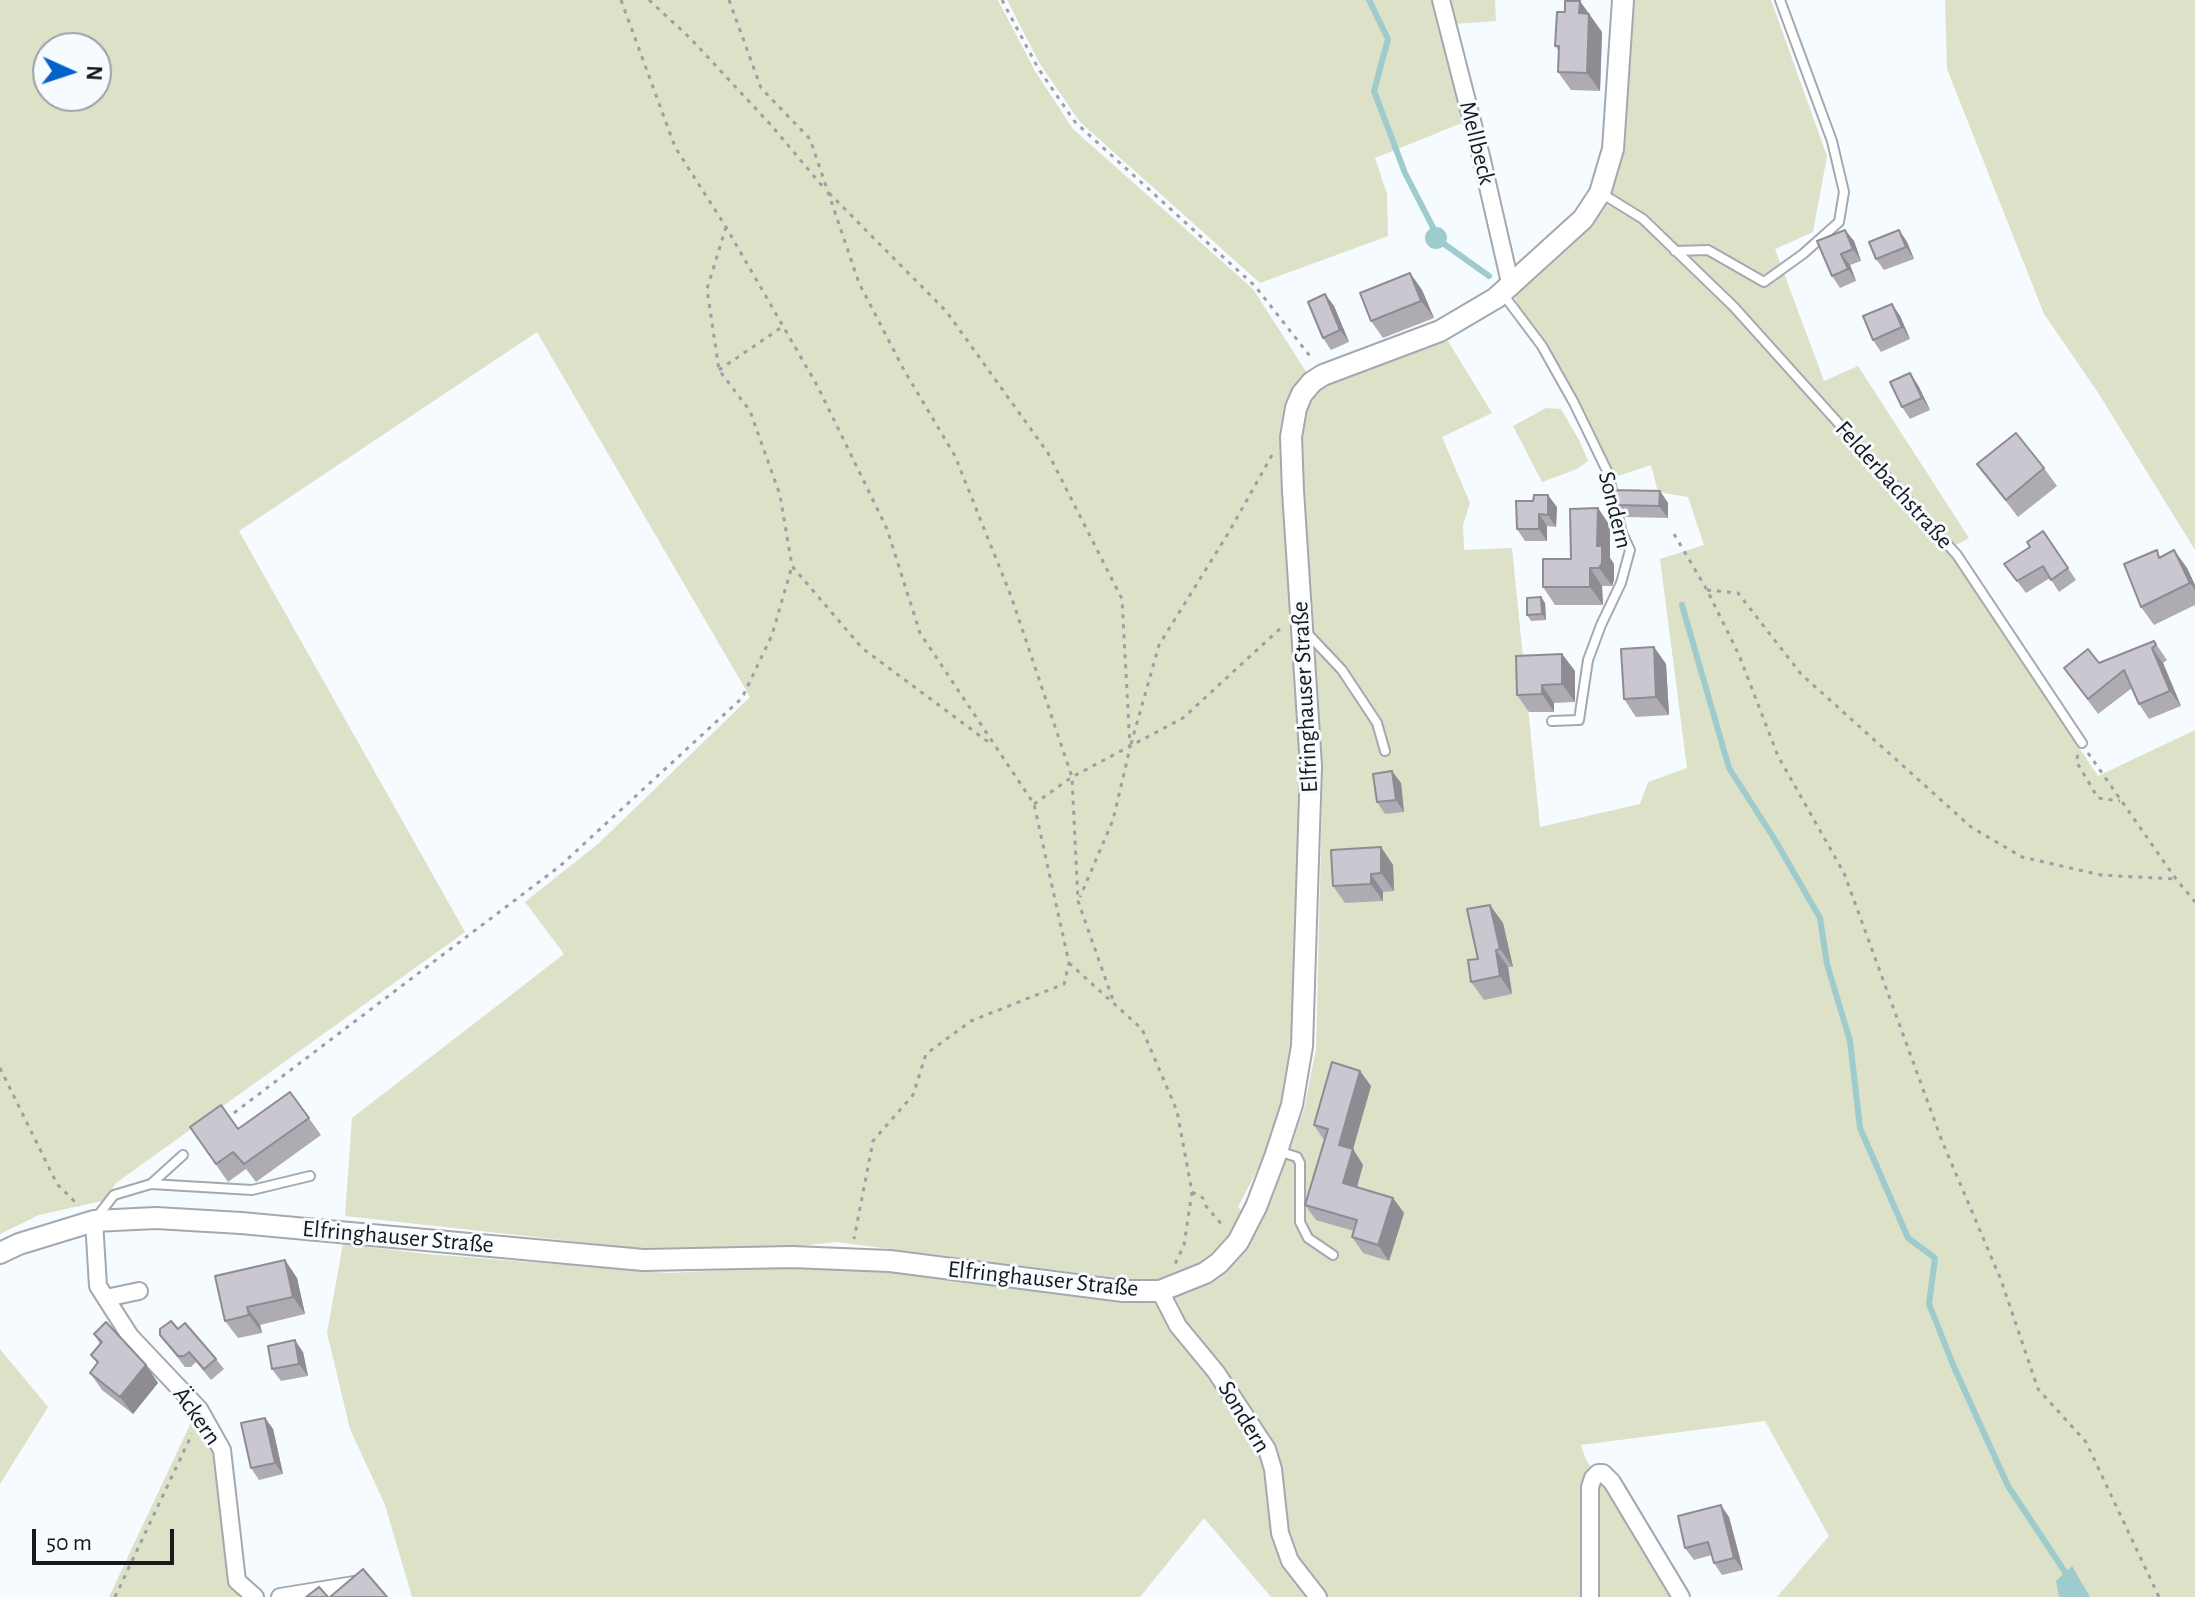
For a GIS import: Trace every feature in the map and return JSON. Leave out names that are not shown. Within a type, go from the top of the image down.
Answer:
[{"type":"street","name":"Mellbeck","points":[[1441,0],[1481,156],[1503,293]]},
{"type":"street","points":[[1503,293],[1583,219],[1600,193],[1613,149],[1623,0]]},
{"type":"street","name":"Elfringhauser Straße","points":[[0,1253],[94,1221],[156,1218],[643,1260],[850,1258],[890,1261],[1123,1291],[1160,1291],[1205,1273],[1238,1242],[1256,1207],[1292,1105],[1302,1046],[1311,766],[1291,437],[1293,422],[1302,394],[1323,375],[1440,331],[1503,293]]},
{"type":"street","name":"Äckern","points":[[94,1221],[98,1286],[130,1336],[201,1413],[222,1450],[237,1581],[255,1597]]},
{"type":"street","points":[[106,1298],[139,1291]]},
{"type":"street","name":"Sondern","points":[[1160,1291],[1178,1326],[1216,1372],[1267,1449],[1273,1469],[1280,1533],[1290,1561],[1318,1597]]},
{"type":"street","points":[[1590,1597],[1590,1487],[1598,1473],[1603,1473],[1612,1482],[1681,1597]]},
{"type":"street","points":[[280,1597],[360,1584]]},
{"type":"lane","points":[[1675,251],[1708,250],[1764,282],[1803,254],[1839,222],[1844,192],[1832,141],[1780,0]]},
{"type":"lane","name":"Felderbachstraße","points":[[1600,193],[1643,219],[1734,307],[1957,555],[2082,743]]},
{"type":"lane","name":"Sondern","points":[[1503,293],[1542,346],[1601,459],[1614,494],[1622,533],[1630,550],[1621,583],[1588,660],[1579,720],[1552,721]]},
{"type":"lane","points":[[1302,619],[1342,670],[1377,723],[1385,751]]},
{"type":"lane","points":[[1278,1151],[1297,1157],[1300,1163],[1300,1222],[1308,1238],[1333,1255]]},
{"type":"lane","points":[[151,1184],[183,1155]]},
{"type":"lane","points":[[94,1221],[114,1195],[151,1184],[252,1190],[310,1176]]},
{"type":"path","points":[[621,0],[675,147],[726,227],[818,387],[887,529],[920,633],[1034,804],[1069,963],[1064,984],[971,1021],[926,1054],[913,1095],[873,1141],[850,1258]]},
{"type":"path","points":[[649,0],[690,38],[771,125],[825,190],[946,311],[1048,453],[1122,599],[1130,748]]},
{"type":"path","points":[[729,0],[761,88],[810,139],[859,283],[904,370],[955,456],[1011,596],[1072,777],[1078,901],[1114,1003]]},
{"type":"path","points":[[1002,0],[1038,68],[1075,122],[1255,286],[1323,375]]},
{"type":"path","points":[[219,1125],[560,866],[742,698],[772,635],[792,566],[780,495],[750,411],[719,370],[707,289],[726,227]]},
{"type":"path","points":[[719,370],[782,327]]},
{"type":"path","points":[[1078,901],[1113,820],[1159,645],[1229,532],[1269,457],[1291,437]]},
{"type":"path","points":[[1674,534],[1707,590],[1739,655],[1778,756],[1844,873],[1942,1141],[2001,1280],[2038,1389],[2086,1442],[2159,1597]]},
{"type":"path","points":[[792,566],[862,648],[995,747]]},
{"type":"path","points":[[1707,590],[1738,593],[1801,674],[1971,827],[2022,857],[2101,875],[2176,879]]},
{"type":"path","points":[[1034,804],[1072,777],[1183,718],[1302,619]]},
{"type":"path","points":[[2082,743],[2076,761],[2098,798],[2121,801]]},
{"type":"path","points":[[2082,743],[2195,902]]},
{"type":"path","points":[[1069,963],[1142,1029],[1177,1111],[1192,1192],[1184,1245],[1160,1291]]},
{"type":"path","points":[[0,1068],[57,1184],[94,1221]]},
{"type":"path","points":[[1192,1192],[1203,1198],[1205,1205],[1238,1242]]},
{"type":"path","points":[[115,1597],[201,1413]]},
{"type":"green space","points":[[0,0],[998,0],[1035,71],[1073,129],[1253,289],[1307,373],[1298,388],[1304,766],[1295,1048],[1283,1101],[1262,1161],[1238,1207],[1254,1222],[1285,1164],[1304,1109],[1316,1049],[1322,799],[1300,442],[1303,409],[1311,395],[1333,378],[1384,359],[1448,341],[1492,413],[1442,437],[1470,503],[1463,525],[1464,550],[1512,548],[1540,827],[1640,804],[1648,782],[1687,768],[1660,559],[1704,545],[1688,497],[1658,492],[1651,465],[1615,477],[1579,403],[1546,344],[1518,306],[1513,292],[1607,200],[1638,221],[1731,308],[1954,560],[2098,776],[2195,730],[2195,1597],[1777,1597],[1829,1536],[1765,1421],[1581,1445],[1586,1460],[1674,1597],[1271,1597],[1204,1518],[1140,1597],[412,1597],[385,1505],[350,1429],[327,1333],[343,1244],[427,1254],[669,1273],[801,1266],[843,1267],[1063,1292],[1156,1283],[836,1242],[801,1246],[634,1248],[345,1216],[352,1118],[564,954],[525,902],[599,843],[750,697],[537,332],[239,531],[465,932],[116,1183],[106,1200],[39,1215],[0,1234]]},
{"type":"green space","points":[[1007,0],[1434,0],[1467,121],[1375,158],[1387,194],[1388,236],[1260,283],[1080,122],[1040,64]]},
{"type":"green space","points":[[1447,0],[1495,0],[1496,21],[1453,24]]},
{"type":"green space","points":[[1631,0],[1771,0],[1827,156],[1813,232],[1775,249],[1824,381],[1858,366],[1969,538],[1956,545],[1736,304],[1644,216],[1608,192]]},
{"type":"green space","points":[[1945,0],[2195,0],[2195,550],[2097,391],[2044,314],[1947,69]]},
{"type":"green space","points":[[1546,408],[1561,409],[1588,461],[1577,469],[1542,482],[1513,426]]},
{"type":"green space","points":[[0,1349],[48,1407],[0,1484]]},
{"type":"green space","points":[[195,1414],[213,1452],[232,1579],[246,1597],[109,1597]]},
{"type":"water","points":[[1436,227],[1444,230],[1447,238],[1444,246],[1436,249],[1428,246],[1425,238],[1428,230]]},
{"type":"water","points":[[2072,1566],[2090,1597],[2059,1597],[2056,1581]]},
{"type":"building","points":[[1565,1],[1580,1],[1579,13],[1589,14],[1587,73],[1558,72],[1559,46],[1555,46],[1557,12],[1565,12]]},
{"type":"building","points":[[1845,230],[1853,249],[1841,254],[1848,269],[1832,276],[1817,241]]},
{"type":"building","points":[[1899,230],[1906,247],[1876,259],[1869,242]]},
{"type":"building","points":[[1410,273],[1421,301],[1371,321],[1360,293]]},
{"type":"building","points":[[1325,294],[1340,330],[1323,338],[1308,302]]},
{"type":"building","points":[[1892,304],[1902,327],[1873,340],[1863,316]]},
{"type":"building","points":[[1910,373],[1922,398],[1902,407],[1890,382]]},
{"type":"building","points":[[2016,433],[2044,468],[2006,500],[1977,464]]},
{"type":"building","points":[[1614,490],[1660,491],[1659,506],[1617,505]]},
{"type":"building","points":[[1534,495],[1548,495],[1548,515],[1539,514],[1539,529],[1517,529],[1516,501],[1533,501]]},
{"type":"building","points":[[1598,508],[1597,546],[1602,546],[1602,563],[1599,568],[1590,568],[1590,587],[1543,587],[1543,559],[1571,559],[1570,509]]},
{"type":"building","points":[[2043,531],[2068,568],[2051,580],[2043,566],[2017,581],[2004,564],[2030,547],[2027,542]]},
{"type":"building","points":[[2157,550],[2159,558],[2174,550],[2190,583],[2141,607],[2124,564]]},
{"type":"building","points":[[1541,597],[1542,614],[1527,615],[1527,598]]},
{"type":"building","points":[[2154,641],[2156,645],[2152,648],[2170,691],[2139,704],[2124,670],[2088,699],[2064,668],[2088,649],[2099,663]]},
{"type":"building","points":[[1654,647],[1656,697],[1624,699],[1621,649]]},
{"type":"building","points":[[1562,654],[1562,684],[1542,685],[1542,694],[1517,695],[1516,656]]},
{"type":"building","points":[[1392,771],[1396,800],[1377,802],[1373,774]]},
{"type":"building","points":[[1381,847],[1381,873],[1371,874],[1371,884],[1333,886],[1331,850]]},
{"type":"building","points":[[1490,905],[1500,949],[1496,950],[1500,976],[1471,982],[1468,960],[1478,959],[1467,909]]},
{"type":"building","points":[[1332,1062],[1360,1071],[1339,1145],[1353,1149],[1343,1183],[1393,1198],[1378,1245],[1352,1237],[1357,1220],[1305,1205],[1328,1129],[1314,1125]]},
{"type":"building","points":[[290,1092],[309,1118],[244,1164],[233,1152],[216,1164],[190,1127],[221,1105],[238,1129]]},
{"type":"building","points":[[285,1260],[293,1297],[247,1307],[249,1315],[225,1321],[215,1276]]},
{"type":"building","points":[[171,1321],[178,1329],[185,1323],[216,1359],[204,1369],[189,1352],[178,1356],[160,1335],[160,1329]]},
{"type":"building","points":[[106,1322],[146,1365],[120,1397],[90,1373],[98,1362],[91,1355],[102,1342],[94,1334]]},
{"type":"building","points":[[295,1340],[299,1364],[272,1369],[268,1346]]},
{"type":"building","points":[[265,1418],[275,1463],[251,1468],[241,1423]]},
{"type":"building","points":[[1721,1505],[1734,1558],[1714,1563],[1708,1542],[1685,1548],[1678,1516]]},
{"type":"building","points":[[363,1569],[387,1597],[330,1597]]},
{"type":"building","points":[[319,1587],[328,1597],[306,1597]]},
{"type":"waterway","points":[[1369,0],[1388,39],[1374,91],[1405,173],[1440,241],[1489,276]]},
{"type":"waterway","points":[[1682,605],[1729,768],[1820,918],[1827,964],[1850,1041],[1860,1128],[1908,1238],[1935,1258],[1929,1304],[1954,1367],[2008,1486],[2069,1578]]}]
